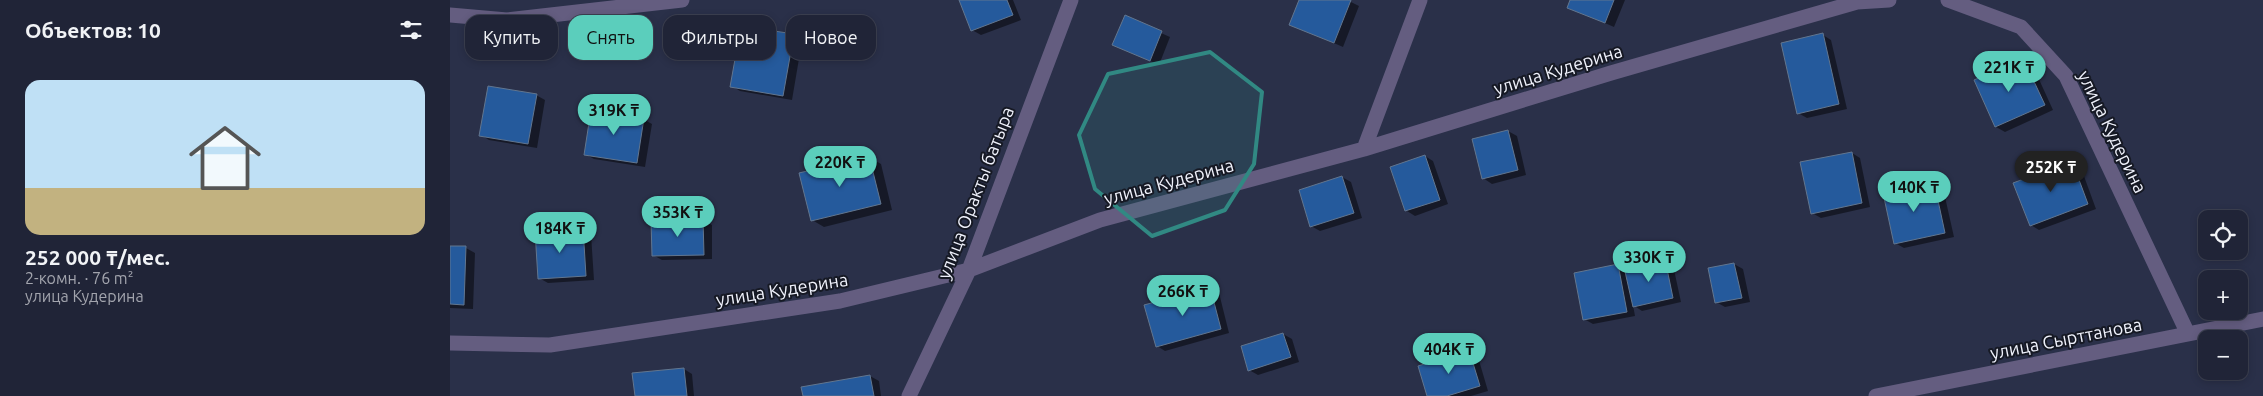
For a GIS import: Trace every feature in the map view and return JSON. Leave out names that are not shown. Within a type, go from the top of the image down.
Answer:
[{"type":"street","points":[[450,15],[507,20],[682,0]]},
{"type":"street","name":"улица Оракты батыра","points":[[908,396],[969,270],[1070,0]]},
{"type":"street","points":[[1364,149],[1420,0]]},
{"type":"street","name":"улица Кудерина","points":[[450,343],[550,345],[840,301],[969,270],[1100,220],[1364,149],[1611,73],[1857,2],[1889,0]]},
{"type":"street","name":"улица Кудерина","points":[[1948,0],[2021,27],[2066,76],[2188,334]]},
{"type":"street","name":"улица Сырттанова","points":[[1876,396],[2263,319]]},
{"type":"highlighted area","points":[[1210,52],[1262,92],[1254,164],[1225,210],[1152,236],[1095,189],[1079,135],[1108,74]]},
{"type":"building","points":[[959,0],[1007,0],[1013,15],[971,31]]},
{"type":"building","points":[[1299,0],[1351,0],[1334,43],[1289,25]]},
{"type":"building","points":[[1570,0],[1614,0],[1605,23],[1567,8]]},
{"type":"building","points":[[1125,15],[1162,31],[1150,61],[1112,45]]},
{"type":"building","points":[[776,31],[786,33],[786,60],[789,60],[783,96],[730,87],[735,60],[776,60]]},
{"type":"building","points":[[1823,33],[1839,104],[1797,114],[1781,43]]},
{"type":"building","points":[[2023,58],[2045,105],[1995,127],[1974,80]]},
{"type":"building","points":[[488,86],[537,94],[528,144],[479,136]]},
{"type":"building","points":[[591,110],[644,118],[637,163],[584,155]]},
{"type":"building","points":[[1508,130],[1518,170],[1482,179],[1472,139]]},
{"type":"building","points":[[1852,152],[1862,203],[1811,214],[1800,162]]},
{"type":"building","points":[[1425,155],[1440,200],[1405,211],[1390,167]]},
{"type":"building","points":[[869,156],[881,204],[811,221],[799,173]]},
{"type":"building","points":[[2072,161],[2088,204],[2030,226],[2013,183]]},
{"type":"building","points":[[1342,176],[1354,213],[1310,227],[1299,190]]},
{"type":"building","points":[[1934,182],[1945,233],[1894,244],[1883,193]]},
{"type":"building","points":[[703,219],[704,255],[652,256],[651,220]]},
{"type":"building","points":[[583,228],[586,276],[538,279],[535,231]]},
{"type":"building","points":[[450,246],[466,246],[464,305],[450,304]]},
{"type":"building","points":[[1665,259],[1673,298],[1633,307],[1624,267]]},
{"type":"building","points":[[1734,263],[1742,298],[1715,303],[1708,268]]},
{"type":"building","points":[[1618,264],[1627,312],[1583,320],[1574,273]]},
{"type":"building","points":[[1210,287],[1221,329],[1156,347],[1144,305]]},
{"type":"building","points":[[1283,333],[1291,357],[1248,371],[1241,346]]},
{"type":"building","points":[[1469,350],[1480,386],[1447,396],[1427,396],[1418,366]]},
{"type":"building","points":[[684,368],[687,396],[635,396],[632,373]]},
{"type":"building","points":[[870,375],[874,396],[803,396],[801,387]]}]
